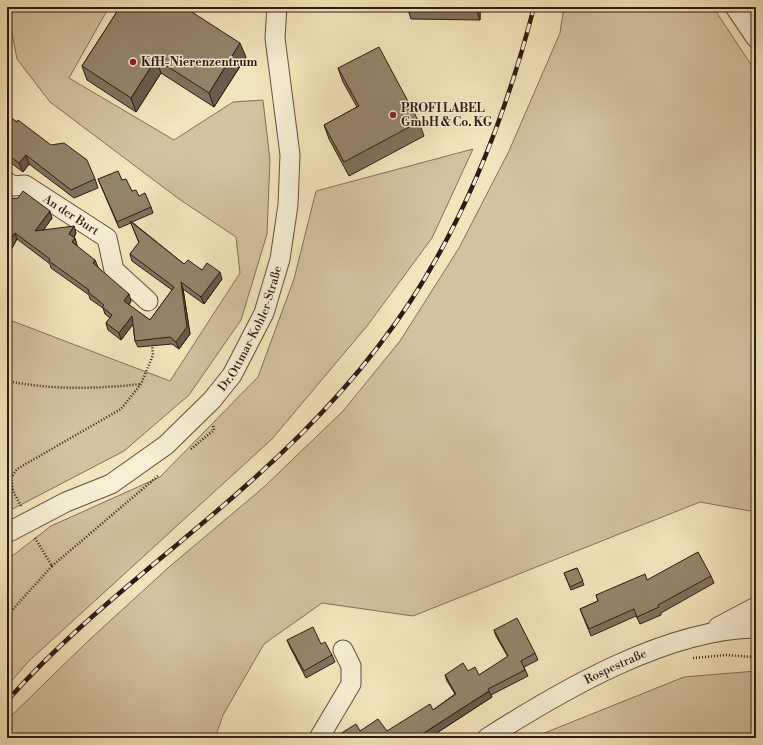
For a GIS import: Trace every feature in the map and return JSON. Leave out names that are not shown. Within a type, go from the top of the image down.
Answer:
[{"type":"street","name":"Dr.Ottmar-Kohler-Straße","points":[[7,533],[28,520],[66,502],[111,484],[166,445],[212,400],[232,375],[264,314],[280,259],[288,205],[290,155],[275,38],[277,7]]},
{"type":"street","points":[[735,7],[756,38]]},
{"type":"street","name":"An der Burt","points":[[7,182],[13,186],[25,185],[107,238],[114,270],[148,301]]},
{"type":"street","points":[[706,633],[756,608]]},
{"type":"street","name":"Rospestraße","points":[[487,738],[537,706],[628,660],[656,649],[706,633],[756,628]]},
{"type":"street","points":[[319,738],[351,684],[351,666],[343,650]]},
{"type":"path","points":[[52,566],[37,543],[28,520],[13,491],[11,478],[17,469],[121,408],[141,384],[153,355],[151,339]]},
{"type":"path","points":[[7,381],[57,389],[108,388],[141,384]]},
{"type":"path","points":[[190,450],[214,430],[212,400]]},
{"type":"path","points":[[7,616],[52,566],[160,474]]},
{"type":"shaded area","points":[[7,7],[109,7],[69,78],[174,140],[233,102],[263,100],[270,160],[267,234],[241,320],[189,395],[124,451],[7,512],[7,319],[170,381],[240,273],[236,237],[179,199],[50,102],[17,59]]},
{"type":"shaded area","points":[[564,7],[713,7],[756,72],[756,512],[700,502],[413,616],[322,603],[264,644],[223,715],[215,738],[7,738],[7,720],[88,641],[169,567],[264,487],[343,411],[400,341],[459,248],[509,151],[560,33]]},
{"type":"shaded area","points":[[473,149],[432,238],[367,326],[272,439],[29,661],[7,686],[7,560],[51,526],[160,477],[258,377],[294,279],[316,191]]},
{"type":"shaded area","points":[[756,671],[756,738],[536,738],[537,736],[684,677]]},
{"type":"building","name":"KfH-Nierenzentrum","points":[[120,7],[184,7],[240,43],[209,93],[156,59],[131,98],[82,66]]},
{"type":"building","name":"PROFI LABEL GmbH & Co. KG","points":[[379,47],[419,122],[344,162],[324,125],[359,106],[338,68]]},
{"type":"building","points":[[7,115],[17,122],[18,120],[51,145],[64,143],[87,160],[95,179],[71,190],[26,155],[19,163],[7,154]]},
{"type":"building","points":[[118,171],[122,180],[126,179],[132,191],[136,190],[139,196],[145,193],[151,207],[117,222],[98,179]]},
{"type":"building","points":[[23,191],[50,211],[35,231],[74,226],[69,234],[75,238],[72,242],[95,260],[93,263],[129,294],[124,301],[150,320],[174,287],[130,254],[139,242],[130,221],[184,264],[188,260],[202,270],[207,263],[220,272],[201,297],[181,282],[187,327],[176,342],[170,337],[135,341],[132,316],[119,333],[106,323],[112,315],[102,307],[104,305],[88,292],[89,290],[49,261],[50,259],[15,233],[7,246],[7,199],[18,198]]},
{"type":"building","points":[[698,552],[711,576],[658,605],[659,607],[637,617],[634,609],[589,629],[580,609],[598,601],[596,595],[645,574],[647,580]]},
{"type":"building","points":[[577,568],[583,581],[570,587],[564,573]]},
{"type":"building","points":[[517,618],[535,653],[521,661],[525,670],[488,689],[489,691],[416,738],[343,738],[340,734],[356,724],[360,731],[378,719],[387,731],[430,704],[433,710],[456,694],[445,675],[463,663],[468,671],[475,667],[479,675],[508,656],[494,630]]},
{"type":"building","points":[[313,627],[321,644],[325,642],[332,655],[304,671],[287,640]]},
{"type":"railway","points":[[7,701],[64,642],[125,588],[219,509],[294,441],[336,398],[393,327],[431,268],[468,197],[484,160],[512,84],[534,7]]},
{"type":"place","name":"KfH-Nierenzentrum","points":[[133,62]]},
{"type":"place","name":"PROFI LABEL GmbH & Co. KG","points":[[393,115]]}]
